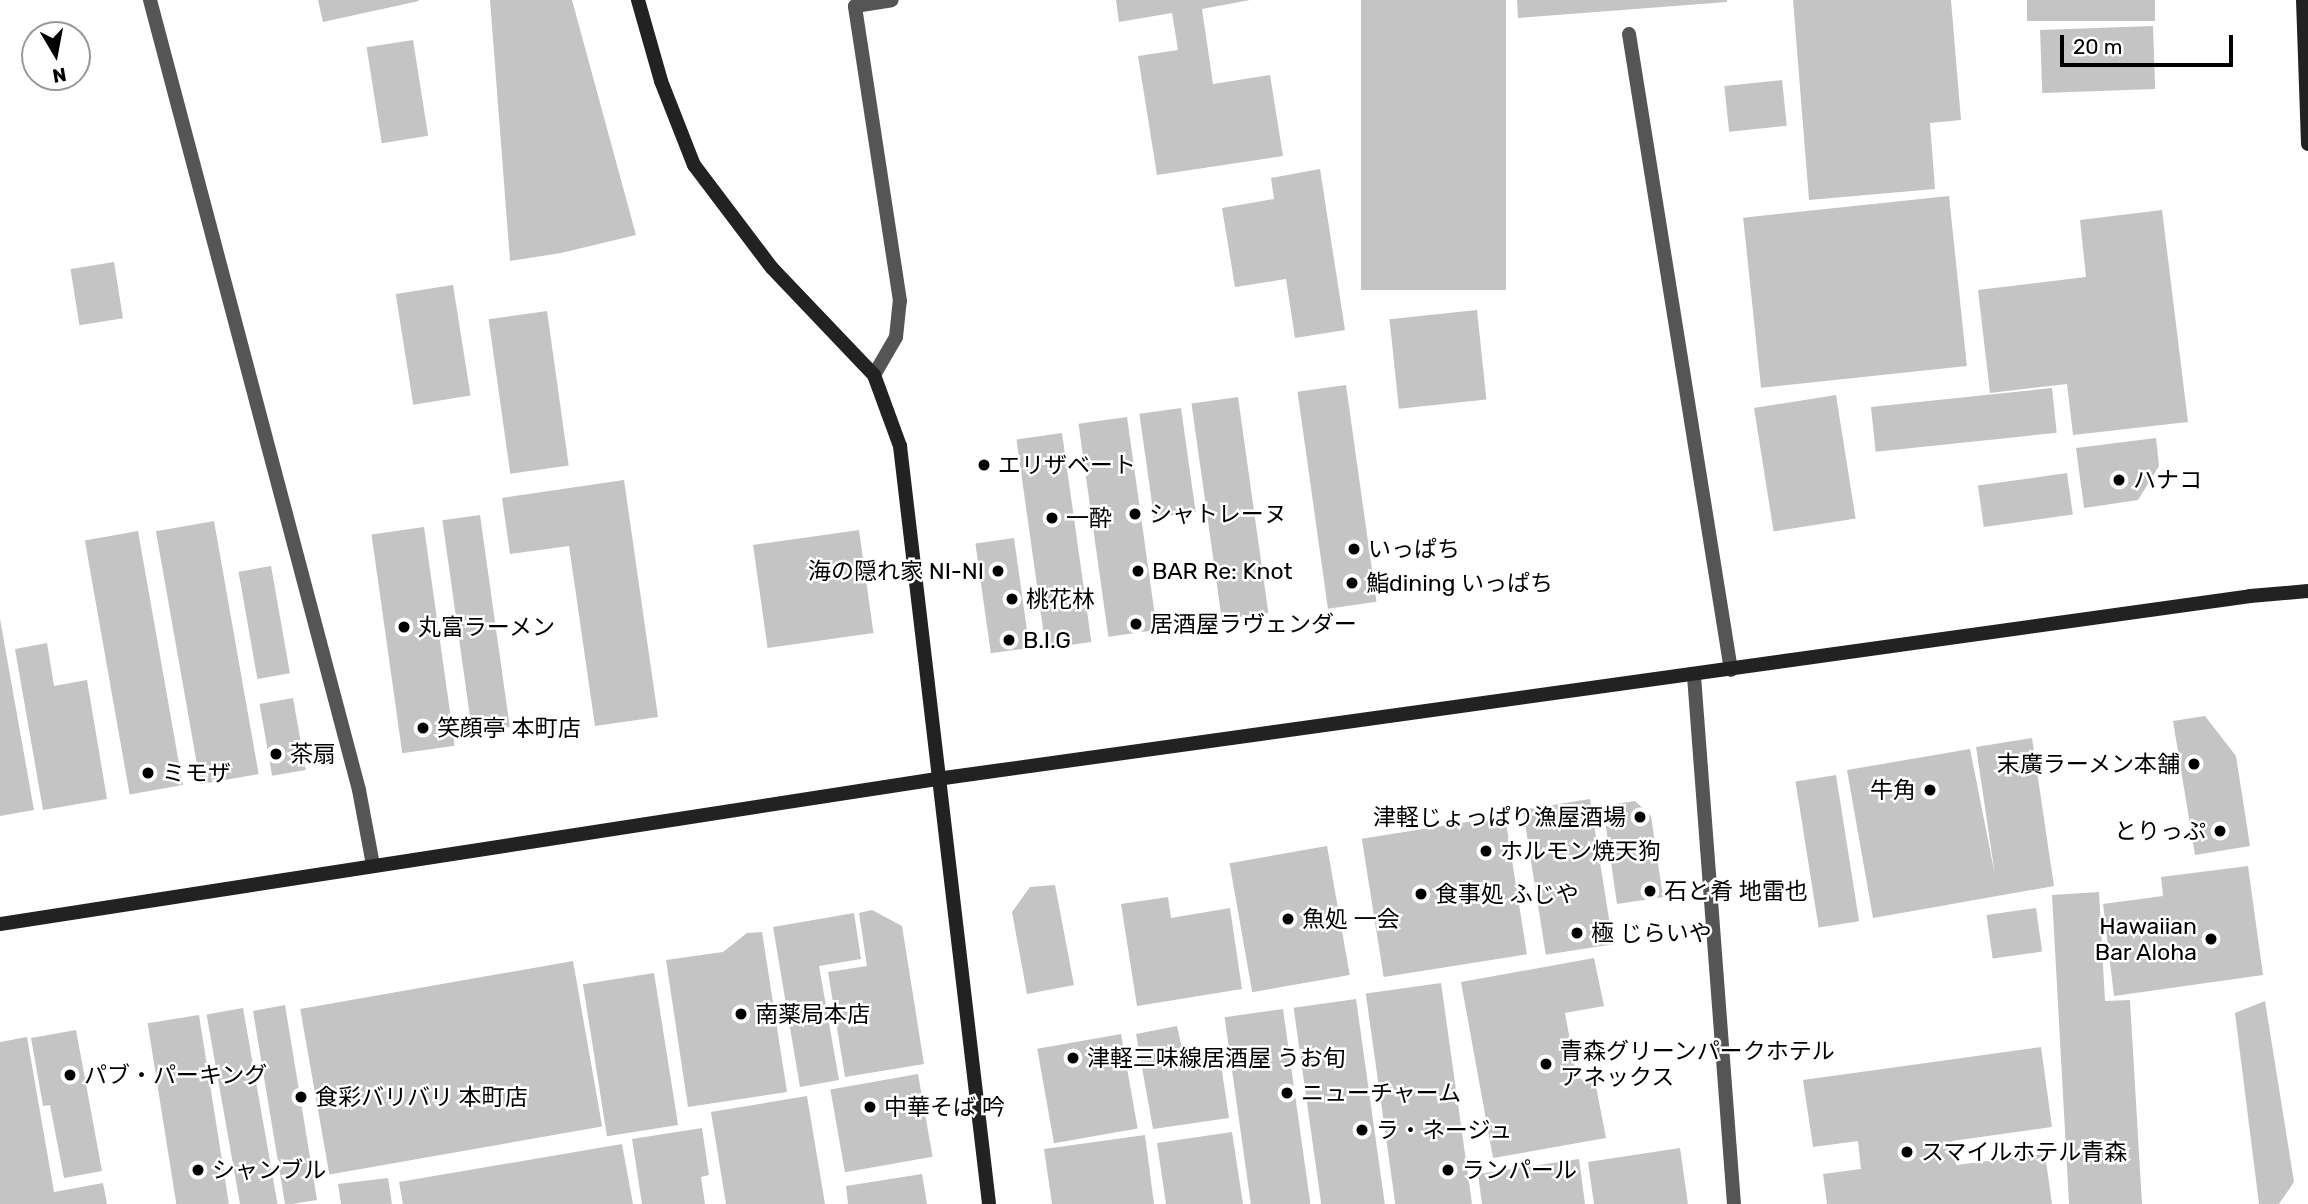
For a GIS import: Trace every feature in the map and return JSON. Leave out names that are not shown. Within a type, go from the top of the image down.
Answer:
[{"type":"street","points":[[150,0],[359,790],[373,865]]},
{"type":"street","points":[[638,0],[661,81],[694,164],[772,268],[874,375],[900,446],[989,1204]]},
{"type":"street","points":[[874,375],[896,337],[900,301],[855,6],[892,0]]},
{"type":"street","points":[[2303,0],[2308,144]]},
{"type":"street","points":[[1629,34],[1731,670]]},
{"type":"street","points":[[0,924],[937,779],[1694,676],[2250,596],[2308,591]]},
{"type":"street","points":[[1694,676],[1734,1204]]},
{"type":"building","points":[[318,0],[418,0],[419,1],[323,22]]},
{"type":"building","points":[[490,0],[572,0],[636,235],[561,253],[510,261]]},
{"type":"building","points":[[1116,0],[1250,0],[1202,9],[1213,84],[1270,75],[1283,156],[1157,175],[1138,56],[1178,50],[1172,13],[1119,22]]},
{"type":"building","points":[[1361,0],[1506,0],[1506,290],[1361,290]]},
{"type":"building","points":[[1517,0],[1727,0],[1727,2],[1518,18]]},
{"type":"building","points":[[1793,0],[1951,0],[1961,120],[1930,123],[1935,189],[1809,200]]},
{"type":"building","points":[[2027,0],[2155,0],[2155,21],[2027,21]]},
{"type":"building","points":[[2153,26],[2155,89],[2042,93],[2040,30]]},
{"type":"building","points":[[413,40],[428,136],[382,143],[367,47]]},
{"type":"building","points":[[1782,80],[1787,126],[1729,132],[1724,86]]},
{"type":"building","points":[[1320,169],[1345,330],[1295,338],[1286,279],[1235,287],[1222,208],[1274,199],[1271,178]]},
{"type":"building","points":[[1949,196],[1967,366],[1761,388],[1743,218]]},
{"type":"building","points":[[2162,210],[2188,422],[2073,435],[2067,384],[1990,393],[1978,290],[2086,277],[2080,220]]},
{"type":"building","points":[[114,262],[123,318],[79,325],[71,269]]},
{"type":"building","points":[[453,285],[471,396],[413,405],[396,294]]},
{"type":"building","points":[[1477,310],[1486,400],[1399,409],[1389,319]]},
{"type":"building","points":[[547,311],[569,465],[510,474],[489,319]]},
{"type":"building","points":[[1346,385],[1376,602],[1328,609],[1297,392]]},
{"type":"building","points":[[2052,388],[2057,433],[1876,452],[1871,407]]},
{"type":"building","points":[[1836,395],[1856,518],[1774,531],[1754,408]]},
{"type":"building","points":[[1238,397],[1268,613],[1222,619],[1191,404]]},
{"type":"building","points":[[1181,408],[1196,512],[1154,518],[1139,414]]},
{"type":"building","points":[[1127,417],[1157,630],[1108,637],[1078,424]]},
{"type":"building","points":[[1062,433],[1091,642],[1046,648],[1016,439]]},
{"type":"building","points":[[2156,438],[2159,466],[2138,500],[2084,508],[2076,448]]},
{"type":"building","points":[[2067,473],[2073,515],[1984,527],[1978,486]]},
{"type":"building","points":[[624,480],[658,717],[595,726],[569,546],[510,554],[502,498]]},
{"type":"building","points":[[480,515],[510,727],[472,732],[442,520]]},
{"type":"building","points":[[214,521],[259,774],[201,784],[156,531]]},
{"type":"building","points":[[424,527],[455,746],[402,753],[372,534]]},
{"type":"building","points":[[859,530],[873,633],[768,648],[753,545]]},
{"type":"building","points":[[138,531],[183,785],[130,794],[85,540]]},
{"type":"building","points":[[1014,538],[1029,648],[991,653],[975,543]]},
{"type":"building","points":[[271,566],[290,673],[257,679],[239,572]]},
{"type":"building","points":[[0,619],[34,810],[0,816]]},
{"type":"building","points":[[47,643],[54,686],[87,680],[107,799],[43,810],[15,649]]},
{"type":"building","points":[[293,698],[306,770],[272,776],[260,704]]},
{"type":"building","points":[[2205,716],[2236,756],[2250,846],[2195,855],[2173,721]]},
{"type":"building","points":[[2032,738],[2054,886],[1873,918],[1847,770],[1970,749],[1995,875],[1976,747]]},
{"type":"building","points":[[1836,775],[1859,921],[1819,928],[1796,781]]},
{"type":"building","points":[[1590,799],[1613,944],[1546,955],[1523,810]]},
{"type":"building","points":[[1635,801],[1651,816],[1663,897],[1617,904],[1603,806]]},
{"type":"building","points":[[1505,816],[1527,954],[1384,977],[1362,839]]},
{"type":"building","points":[[1327,846],[1350,975],[1252,992],[1230,863]]},
{"type":"building","points":[[2248,866],[2263,975],[2114,996],[2103,904],[2163,896],[2161,877]]},
{"type":"building","points":[[1055,885],[1074,985],[1027,994],[1012,912],[1030,887]]},
{"type":"building","points":[[2099,892],[2105,1001],[2130,1000],[2142,1204],[2069,1204],[2052,895]]},
{"type":"building","points":[[1168,897],[1171,918],[1230,908],[1242,989],[1137,1006],[1121,904]]},
{"type":"building","points":[[2036,908],[2042,952],[1993,959],[1986,915]]},
{"type":"building","points":[[872,910],[902,926],[924,1064],[845,1077],[828,972],[867,966],[859,913]]},
{"type":"building","points":[[854,913],[861,959],[819,966],[839,1080],[800,1087],[773,927]]},
{"type":"building","points":[[762,932],[787,1092],[688,1107],[666,960],[723,952],[747,933]]},
{"type":"building","points":[[1594,958],[1604,1006],[1565,1013],[1577,1079],[1594,1076],[1606,1138],[1493,1158],[1461,982]]},
{"type":"building","points":[[573,961],[602,1126],[329,1175],[300,1009]]},
{"type":"building","points":[[654,973],[678,1125],[607,1136],[583,984]]},
{"type":"building","points":[[1441,983],[1472,1204],[1395,1204],[1366,994]]},
{"type":"building","points":[[1356,999],[1385,1204],[1321,1204],[1294,1008]]},
{"type":"building","points":[[2265,1001],[2294,1182],[2279,1204],[2259,1204],[2235,1013]]},
{"type":"building","points":[[285,1005],[317,1200],[292,1204],[285,1204],[253,1011]]},
{"type":"building","points":[[243,1008],[278,1204],[240,1204],[207,1014]]},
{"type":"building","points":[[1283,1009],[1310,1204],[1251,1204],[1225,1017]]},
{"type":"building","points":[[199,1015],[229,1204],[176,1204],[148,1023]]},
{"type":"building","points":[[1177,1026],[1185,1062],[1220,1058],[1229,1118],[1153,1129],[1136,1034]]},
{"type":"building","points":[[76,1030],[102,1171],[64,1178],[50,1105],[43,1106],[31,1038]]},
{"type":"building","points":[[1121,1034],[1138,1129],[1054,1143],[1037,1049]]},
{"type":"building","points":[[27,1037],[54,1192],[103,1183],[107,1204],[0,1204],[0,1042]]},
{"type":"building","points":[[2041,1047],[2052,1127],[1952,1141],[1956,1165],[2045,1154],[2052,1204],[1827,1204],[1823,1174],[1861,1169],[1858,1141],[1813,1147],[1803,1080]]},
{"type":"building","points":[[918,1074],[933,1157],[845,1172],[830,1089]]},
{"type":"building","points":[[807,1096],[825,1204],[726,1204],[711,1112]]},
{"type":"building","points":[[702,1128],[709,1175],[701,1177],[705,1204],[642,1204],[632,1139]]},
{"type":"building","points":[[1232,1132],[1243,1204],[1166,1204],[1157,1143]]},
{"type":"building","points":[[1145,1135],[1154,1204],[1052,1204],[1044,1149]]},
{"type":"building","points":[[622,1144],[633,1204],[403,1204],[399,1182]]},
{"type":"building","points":[[1680,1148],[1688,1204],[1594,1204],[1588,1162]]},
{"type":"building","points":[[1579,1159],[1585,1204],[1482,1204],[1478,1174]]},
{"type":"building","points":[[922,1174],[927,1204],[848,1204],[846,1186]]},
{"type":"building","points":[[388,1178],[392,1204],[341,1204],[338,1184]]},
{"type":"place","name":"エリザベート","points":[[984,465]]},
{"type":"place","name":"ハナコ","points":[[2119,480]]},
{"type":"place","name":"シャトレーヌ","points":[[1135,514]]},
{"type":"place","name":"一酔","points":[[1052,518]]},
{"type":"place","name":"いっぱち","points":[[1354,549]]},
{"type":"place","name":"海の隠れ家 NI-NI","points":[[998,571]]},
{"type":"place","name":"BAR Re: Knot","points":[[1138,571]]},
{"type":"place","name":"鮨dining いっぱち","points":[[1352,583]]},
{"type":"place","name":"桃花林","points":[[1012,599]]},
{"type":"place","name":"居酒屋ラヴェンダー","points":[[1136,624]]},
{"type":"place","name":"丸富ラーメン","points":[[404,627]]},
{"type":"place","name":"B.I.G","points":[[1009,640]]},
{"type":"place","name":"笑顔亭 本町店","points":[[423,728]]},
{"type":"place","name":"茶扇","points":[[276,754]]},
{"type":"place","name":"末廣ラーメン本舗","points":[[2194,764]]},
{"type":"place","name":"ミモザ","points":[[148,773]]},
{"type":"place","name":"牛角","points":[[1930,790]]},
{"type":"place","name":"津軽じょっぱり漁屋酒場","points":[[1640,817]]},
{"type":"place","name":"とりっぷ","points":[[2220,831]]},
{"type":"place","name":"ホルモン焼天狗","points":[[1486,851]]},
{"type":"place","name":"石と肴 地雷也","points":[[1650,891]]},
{"type":"place","name":"食事処 ふじや","points":[[1421,894]]},
{"type":"place","name":"魚処 一会","points":[[1288,919]]},
{"type":"place","name":"極 じらいや","points":[[1577,933]]},
{"type":"place","name":"Hawaiian Bar Aloha","points":[[2211,939]]},
{"type":"place","name":"南薬局本店","points":[[741,1014]]},
{"type":"place","name":"津軽三味線居酒屋 うお旬","points":[[1073,1058]]},
{"type":"place","name":"青森グリーンパークホテル アネックス","points":[[1546,1064]]},
{"type":"place","name":"パブ・パーキング","points":[[70,1075]]},
{"type":"place","name":"ニューチャーム","points":[[1287,1093]]},
{"type":"place","name":"食彩バリバリ 本町店","points":[[301,1097]]},
{"type":"place","name":"中華そば 吟","points":[[870,1107]]},
{"type":"place","name":"ラ・ネージュ","points":[[1362,1130]]},
{"type":"place","name":"スマイルホテル青森","points":[[1907,1152]]},
{"type":"place","name":"シャンブル","points":[[198,1170]]},
{"type":"place","name":"ランパール","points":[[1448,1170]]}]
